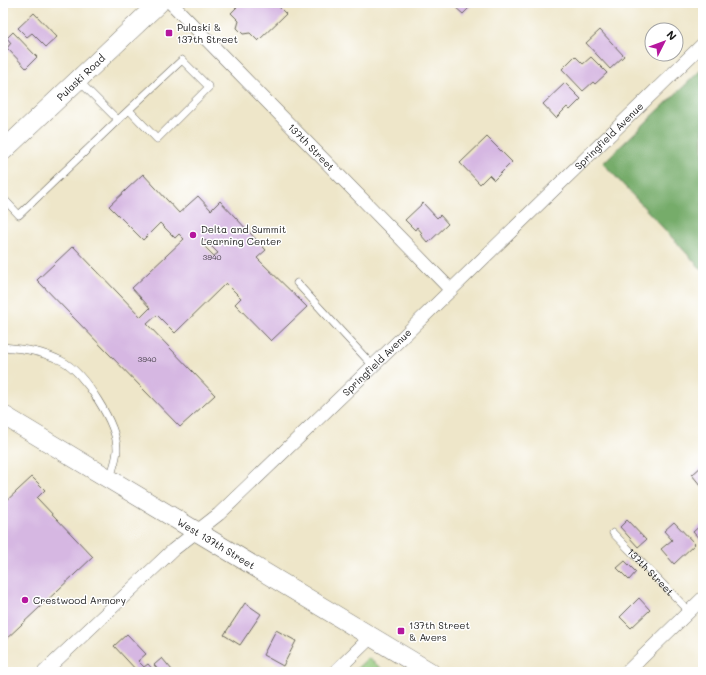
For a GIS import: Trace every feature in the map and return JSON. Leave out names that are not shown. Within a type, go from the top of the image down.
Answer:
[{"type":"main road","name":"Pulaski Road","points":[[3,151],[159,3]]},
{"type":"main road","name":"West 137th Street","points":[[3,414],[430,672]]},
{"type":"street","name":"137th Street","points":[[171,3],[452,290]]},
{"type":"street","name":"Springfield Avenue","points":[[44,672],[173,550],[224,508],[452,290],[703,44]]},
{"type":"street","points":[[627,672],[703,598]]},
{"type":"street","points":[[335,672],[371,637]]},
{"type":"lane","points":[[3,198],[19,215],[118,120],[182,60],[209,87],[157,139],[129,110]]},
{"type":"lane","points":[[78,79],[118,120]]},
{"type":"lane","points":[[297,283],[373,366]]},
{"type":"lane","points":[[3,347],[32,349],[63,362],[88,384],[108,417],[117,449],[110,479]]},
{"type":"lane","name":"137th Street","points":[[613,533],[689,611]]},
{"type":"green space","points":[[703,68],[703,271],[603,163]]},
{"type":"green space","points":[[368,658],[386,672],[353,672]]},
{"type":"building","points":[[241,3],[275,3],[286,14],[258,41],[250,33],[243,34],[237,28],[239,21],[231,13]]},
{"type":"building","points":[[459,3],[474,3],[463,14],[455,7]]},
{"type":"building","points":[[34,13],[57,37],[46,47],[32,33],[27,37],[18,28]]},
{"type":"building","points":[[600,30],[624,56],[610,69],[586,43]]},
{"type":"building","points":[[13,32],[37,57],[26,68],[7,48],[11,43],[7,38]]},
{"type":"building","points":[[575,56],[583,64],[591,57],[607,73],[595,84],[593,82],[583,91],[562,69]]},
{"type":"building","points":[[565,83],[581,99],[570,110],[567,107],[556,118],[543,104]]},
{"type":"building","points":[[487,137],[512,162],[494,180],[489,175],[480,184],[460,163]]},
{"type":"building","points":[[143,174],[179,213],[198,196],[211,210],[220,201],[266,250],[257,258],[307,307],[271,341],[235,304],[241,298],[226,283],[175,333],[157,315],[147,324],[215,395],[180,427],[37,280],[73,246],[141,317],[150,308],[132,288],[184,239],[179,234],[175,238],[160,223],[143,240],[109,206]],"holes":[[[205,240],[218,253],[214,256],[201,243]]]},
{"type":"building","points":[[423,203],[437,218],[440,215],[448,224],[428,243],[420,234],[422,233],[417,227],[415,230],[405,220]]},
{"type":"building","points":[[703,465],[703,484],[701,486],[692,475]]},
{"type":"building","name":"Crestwood Armory","points":[[32,477],[45,490],[37,498],[93,557],[3,642],[3,504]]},
{"type":"building","points":[[627,520],[646,540],[638,547],[620,527]]},
{"type":"building","points":[[674,522],[695,544],[674,564],[661,549],[672,540],[664,531]]},
{"type":"building","points":[[703,523],[703,543],[693,532]]},
{"type":"building","points":[[625,561],[636,572],[629,580],[617,568]]},
{"type":"building","points":[[639,598],[650,610],[631,628],[620,617]]},
{"type":"building","points":[[245,603],[261,614],[240,645],[224,635]]},
{"type":"building","points":[[276,630],[296,641],[283,666],[263,655]]},
{"type":"building","points":[[127,634],[146,654],[138,661],[144,667],[148,664],[155,672],[138,672],[114,646]]},
{"type":"building","points":[[162,658],[172,670],[170,672],[160,672],[154,665]]},
{"type":"place","name":"Pulaski & 137th Street","points":[[169,33]]},
{"type":"place","name":"Delta and Summit Learning Center","points":[[193,235]]},
{"type":"place","name":"Crestwood Armory","points":[[25,600]]},
{"type":"place","name":"137th Street & Avers","points":[[401,631]]}]
